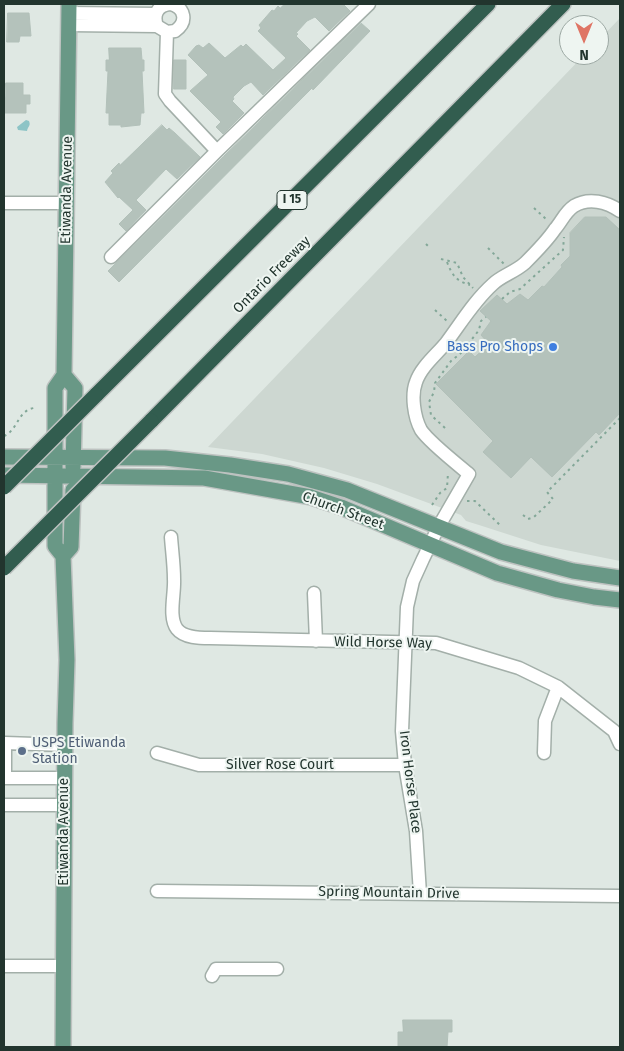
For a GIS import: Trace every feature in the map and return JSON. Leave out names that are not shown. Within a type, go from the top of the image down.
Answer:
[{"type":"highway","name":"I 15","points":[[4,488],[488,4]]},
{"type":"highway","name":"Ontario Freeway","points":[[4,568],[563,4]]},
{"type":"main road","name":"Etiwanda Avenue","points":[[63,1047],[64,778],[67,660],[63,556],[55,546],[55,388],[64,375],[69,14]]},
{"type":"main road","name":"Etiwanda Avenue","points":[[63,556],[71,547],[75,388],[64,375]]},
{"type":"main road","name":"Church Street","points":[[4,457],[73,459],[165,458],[288,474],[347,490],[501,552],[573,571],[620,578]]},
{"type":"main road","name":"Church Street","points":[[4,475],[204,478],[311,497],[341,507],[497,573],[525,582],[594,598],[620,600]]},
{"type":"street","points":[[69,14],[160,24],[179,28],[184,17],[181,10],[170,4],[161,6],[160,24],[165,94],[217,151]]},
{"type":"street","points":[[111,257],[369,4]]},
{"type":"street","name":"Iron Horse Place","points":[[420,894],[416,831],[405,765],[402,731],[404,642],[407,607],[413,581],[439,526],[468,474],[421,430],[414,409],[414,384],[419,373],[494,283],[514,272],[526,262],[556,229],[564,215],[575,205],[588,201],[601,201],[612,205],[620,212]]},
{"type":"street","points":[[4,203],[67,203]]},
{"type":"street","name":"Wild Horse Way","points":[[171,537],[174,620],[177,629],[194,637],[316,642],[436,643],[519,668],[558,687],[617,729],[620,744]]},
{"type":"street","points":[[314,593],[316,642]]},
{"type":"street","points":[[544,753],[545,721],[558,687]]},
{"type":"street","points":[[64,778],[4,778],[5,743],[65,745]]},
{"type":"street","name":"Silver Rose Court","points":[[157,753],[198,764],[405,765]]},
{"type":"street","points":[[4,805],[65,805]]},
{"type":"street","name":"Spring Mountain Drive","points":[[157,891],[620,896]]},
{"type":"street","points":[[4,966],[64,966]]},
{"type":"street","points":[[212,976],[216,969],[277,969]]},
{"type":"path","points":[[534,208],[550,224]]},
{"type":"path","points":[[426,244],[430,248]]},
{"type":"path","points":[[488,248],[507,267]]},
{"type":"path","points":[[441,259],[457,263],[463,277],[476,291]]},
{"type":"path","points":[[446,261],[452,275],[461,282],[470,285]]},
{"type":"path","points":[[435,310],[450,324]]},
{"type":"path","points":[[445,428],[431,416],[429,402],[434,392],[435,383],[451,361],[476,334],[481,321],[486,317]]},
{"type":"path","points":[[4,436],[13,430],[22,415],[34,408]]},
{"type":"path","points":[[522,516],[528,519],[534,517],[553,499],[547,492],[620,418]]},
{"type":"path","points":[[432,505],[440,493],[447,488],[448,473]]},
{"type":"path","points":[[464,503],[475,501],[502,527]]},
{"type":"shaded area","points":[[620,18],[620,561],[541,545],[466,521],[461,515],[377,484],[324,468],[262,454],[208,447],[574,65],[609,65],[609,30]]},
{"type":"water","points":[[26,120],[30,124],[27,131],[18,130],[17,127]]},
{"type":"building","points":[[285,4],[343,4],[350,11],[329,31],[315,17],[307,21],[296,33],[298,34],[296,36],[310,50],[263,95],[251,82],[244,86],[233,97],[232,101],[244,113],[223,134],[216,127],[221,122],[190,91],[208,75],[188,55],[196,46],[199,45],[203,48],[209,43],[225,58],[241,45],[243,47],[246,44],[273,70],[286,58],[258,31],[261,28],[259,25],[272,10],[274,11],[278,6],[280,8]]},
{"type":"building","points":[[8,13],[29,13],[31,36],[20,36],[19,42],[7,42]]},
{"type":"building","points":[[361,23],[370,31],[119,282],[108,271]]},
{"type":"building","points":[[109,48],[141,48],[142,60],[144,60],[144,71],[142,71],[144,113],[141,113],[140,125],[121,127],[121,125],[109,125],[109,113],[106,113],[108,71],[106,71],[106,60],[109,60]]},
{"type":"building","points":[[174,60],[186,60],[186,89],[174,89]]},
{"type":"building","points":[[6,83],[23,83],[23,95],[30,95],[30,104],[26,104],[26,113],[4,113]]},
{"type":"building","points":[[162,125],[167,130],[169,128],[175,133],[200,157],[177,179],[166,169],[136,200],[146,210],[126,231],[119,224],[133,210],[118,198],[105,182],[113,173],[111,171],[119,163],[120,165]]},
{"type":"building","name":"Bass Pro Shops","points":[[585,217],[606,217],[620,230],[620,413],[599,435],[596,432],[552,477],[531,457],[511,478],[483,452],[493,441],[436,384],[469,351],[475,357],[489,344],[481,335],[491,321],[480,311],[497,295],[507,304],[520,294],[528,300],[542,286],[544,287],[562,267],[561,265],[570,256],[570,233]]},
{"type":"building","points":[[403,1020],[452,1020],[452,1032],[448,1032],[447,1047],[398,1047],[398,1032],[403,1032]]},
{"type":"place","name":"Bass Pro Shops","points":[[553,347]]},
{"type":"place","name":"USPS Etiwanda Station","points":[[22,751]]}]
